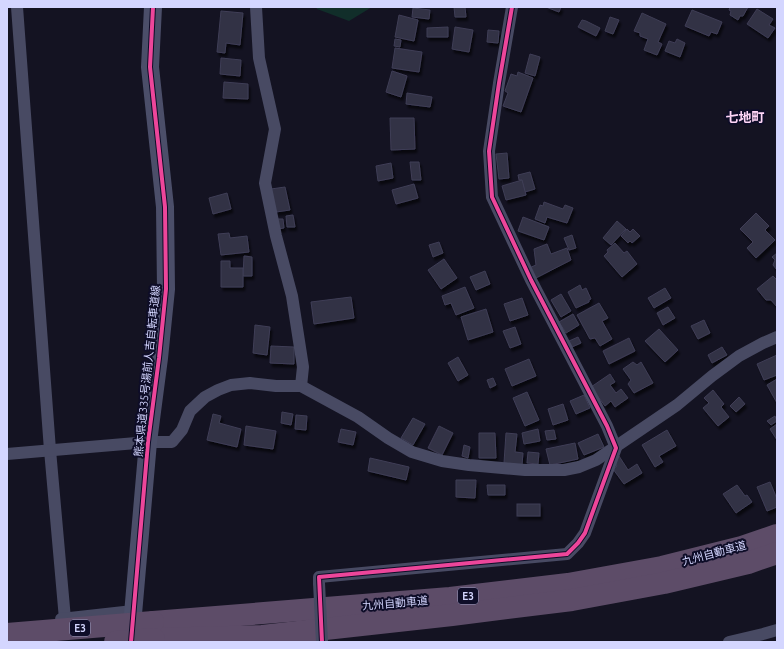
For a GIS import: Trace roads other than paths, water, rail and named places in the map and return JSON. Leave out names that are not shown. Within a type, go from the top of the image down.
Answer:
[{"type":"highway","name":"九州自動車道","points":[[7,634],[154,630],[568,584],[662,567],[742,547],[777,535]]},
{"type":"highway","name":"九州自動車道","points":[[115,642],[154,630],[262,636],[572,600],[664,583],[748,563],[777,553]]},
{"type":"main road","name":"熊本県道335号湯前人吉自転車道線","points":[[131,642],[148,442],[166,289],[165,206],[150,67],[153,7]]},
{"type":"street","points":[[17,7],[50,450],[65,619]]},
{"type":"street","points":[[256,7],[259,58],[275,129],[265,183],[276,236],[292,296],[303,367],[301,386]]},
{"type":"street","points":[[322,642],[320,577],[567,554],[585,533],[616,448],[607,426],[531,280],[492,197],[489,151],[512,7]]},
{"type":"street","points":[[7,454],[148,442],[172,442],[182,430],[190,411],[205,397],[232,385],[250,383],[276,386],[301,386],[358,417],[388,438],[412,452],[442,461],[525,470],[564,470],[579,467],[596,460],[616,448],[677,405],[739,356],[763,343],[777,338]]},
{"type":"street","points":[[7,623],[133,612]]},
{"type":"street","points":[[729,642],[777,630]]},
{"type":"district","name":"七地町","points":[[745,117]]}]
